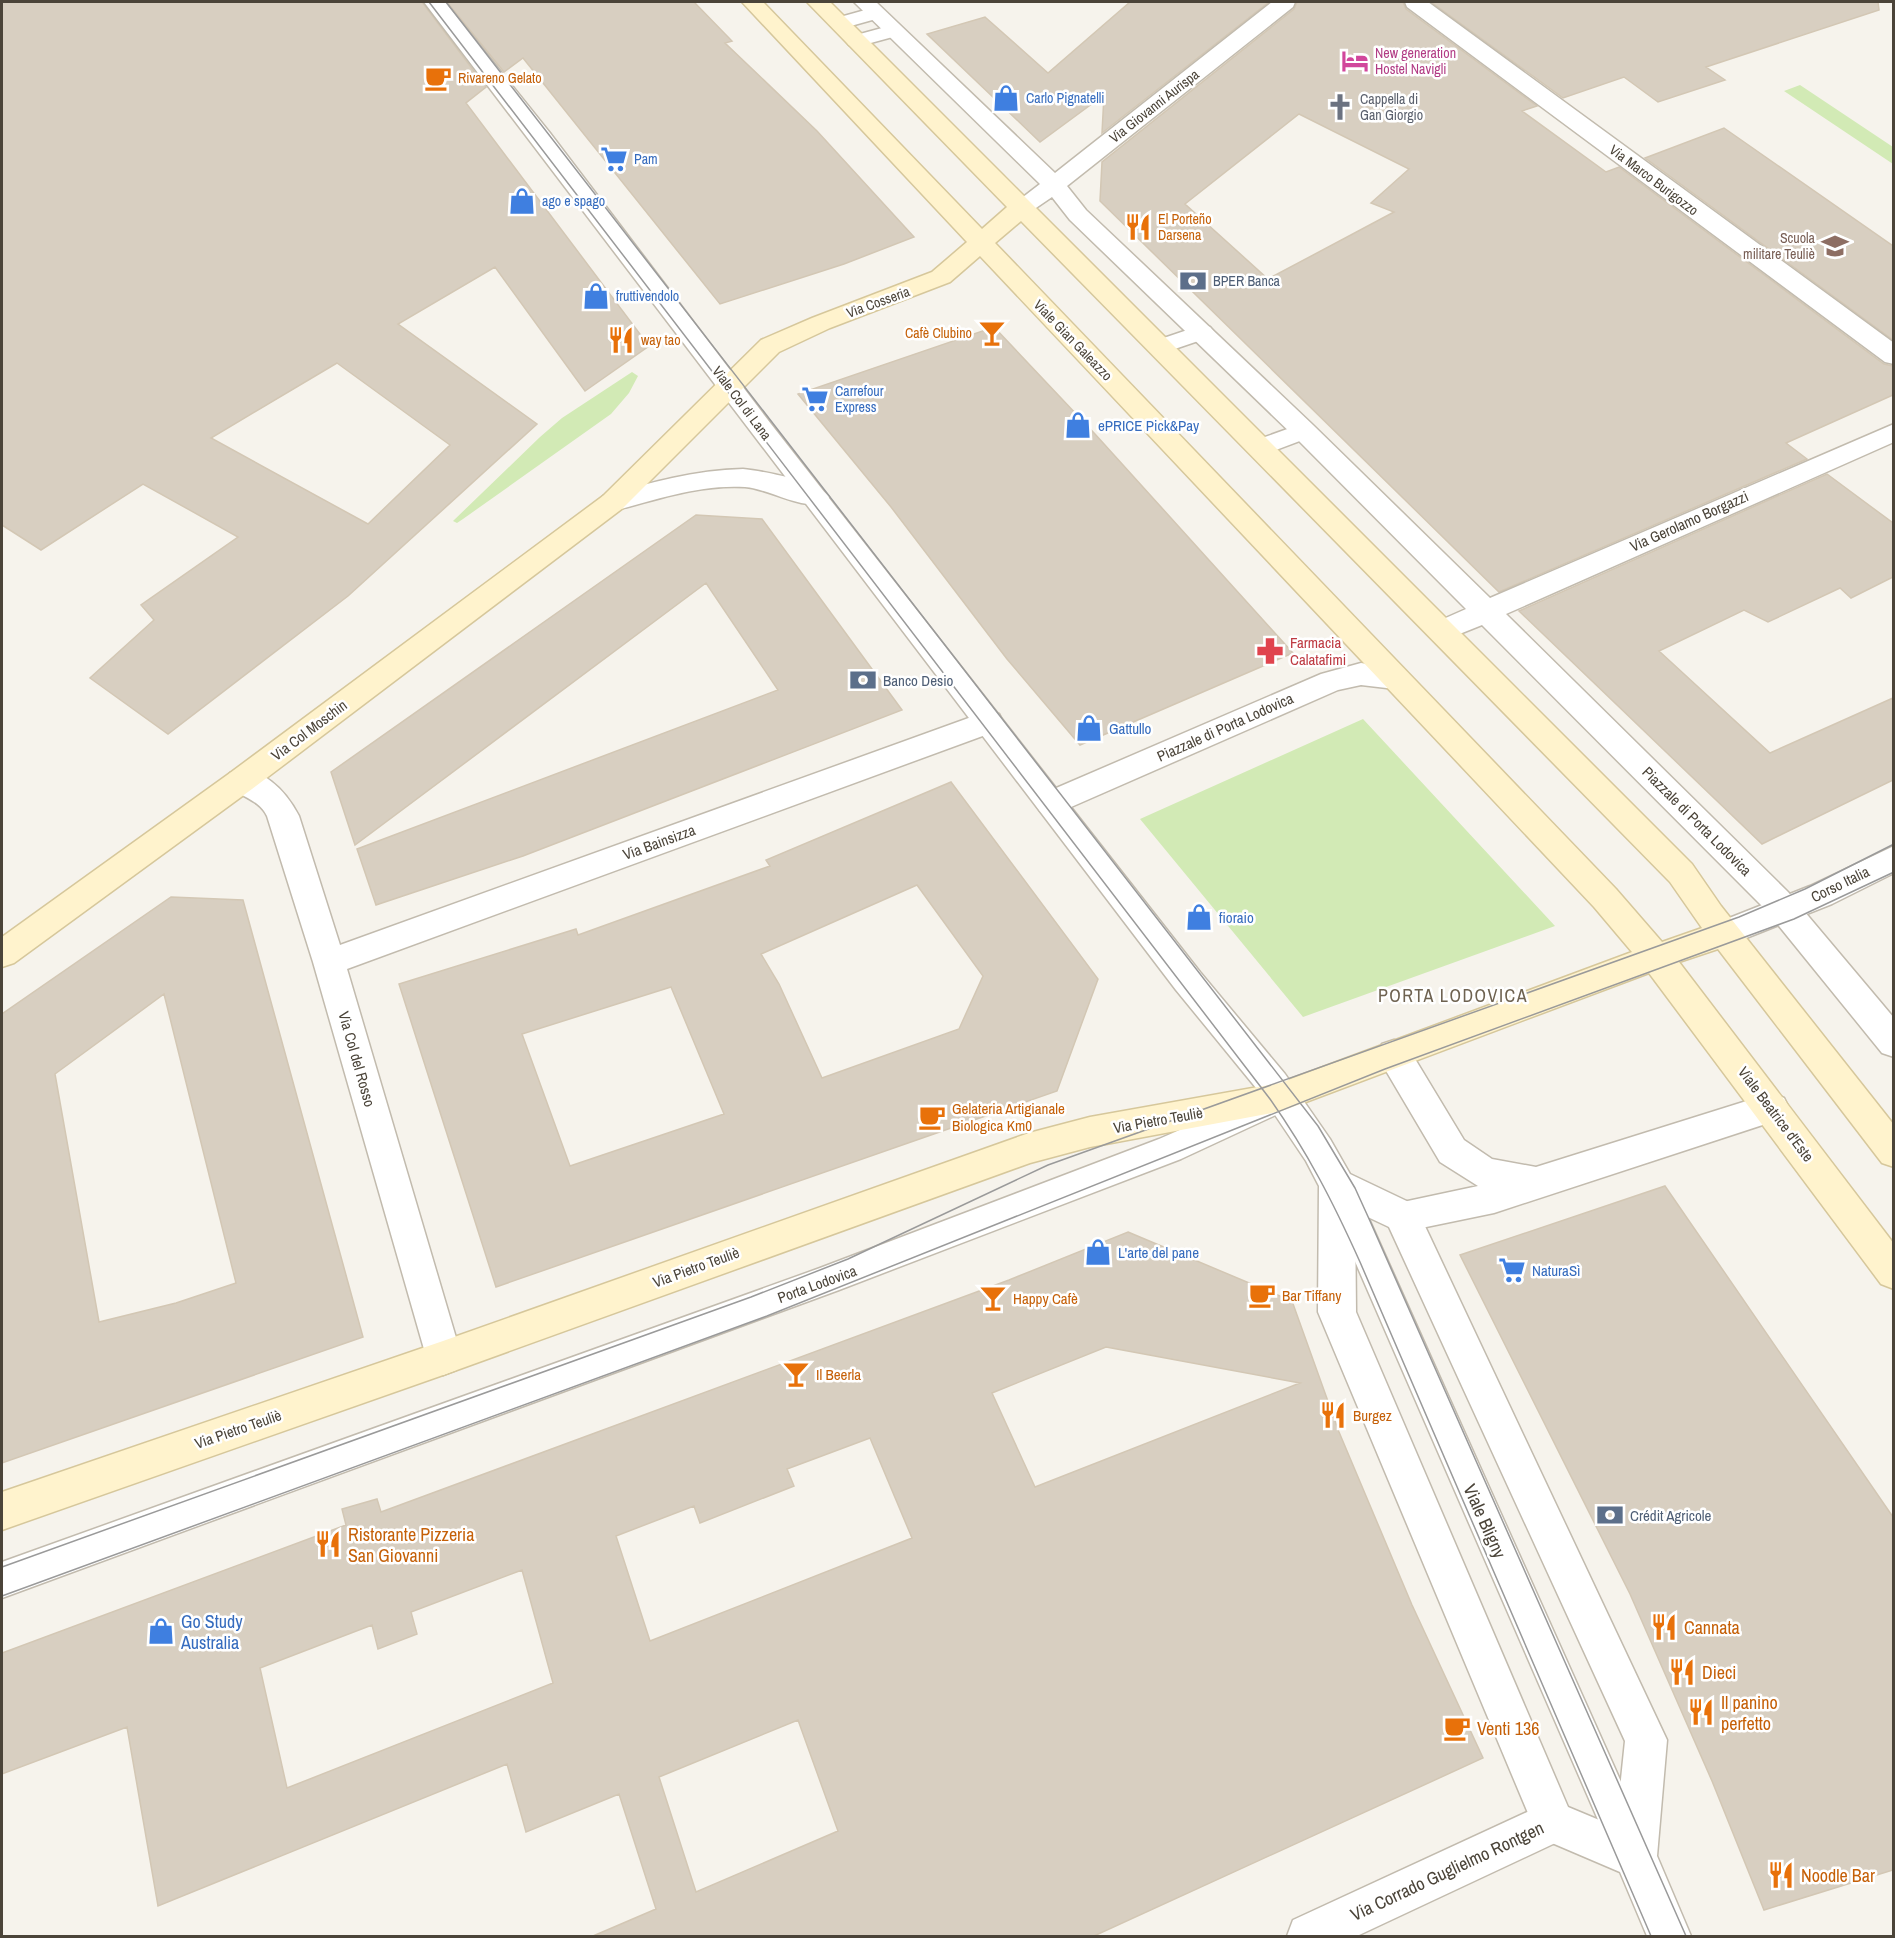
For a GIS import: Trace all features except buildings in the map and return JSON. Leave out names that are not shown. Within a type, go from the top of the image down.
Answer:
[{"type":"main road","name":"Viale Gian Galeazzo","points":[[752,2],[1395,678]]},
{"type":"main road","points":[[818,2],[1681,873],[1893,1152]]},
{"type":"main road","name":"Via Cosseria","points":[[729,387],[770,346],[821,323],[941,277],[1022,207]]},
{"type":"main road","name":"Via Col Moschin","points":[[2,954],[241,781],[613,502],[729,387]]},
{"type":"main road","points":[[1395,678],[1605,898],[1656,957]]},
{"type":"main road","points":[[1282,1097],[1726,933]]},
{"type":"main road","name":"Viale Beatrice d'Este","points":[[1656,957],[1772,1108],[1893,1273]]},
{"type":"main road","name":"Via Pietro Teuliè","points":[[2,1510],[443,1358],[1029,1148],[1090,1132],[1282,1097]]},
{"type":"street","name":"Viale Col di Lana","points":[[434,2],[542,138],[729,387],[1051,803]]},
{"type":"street","name":"Via Giovanni Aurispa","points":[[1022,207],[1054,185],[1285,2]]},
{"type":"street","name":"Via Marco Burigozzo","points":[[1415,2],[1893,356]]},
{"type":"street","points":[[870,7],[1054,185],[1078,215],[1304,431],[1486,612],[1442,631]]},
{"type":"street","name":"Via Gerolamo Borgazzi","points":[[1486,612],[1519,595],[1893,432]]},
{"type":"street","name":"Via Col Moschin","points":[[613,502],[684,484],[731,479],[761,480],[814,497]]},
{"type":"street","name":"Piazzale di Porta Lodovica","points":[[1486,612],[1786,909]]},
{"type":"street","name":"Piazzale di Porta Lodovica","points":[[1051,803],[1330,681],[1361,674],[1395,678]]},
{"type":"street","name":"Via Bainsizza","points":[[329,962],[988,722]]},
{"type":"street","name":"Via Col del Rosso","points":[[241,781],[256,786],[276,800],[329,962],[443,1358]]},
{"type":"street","points":[[1051,803],[1188,981],[1282,1097],[1318,1150],[1337,1185],[1337,1312],[1553,1822],[1635,1857]]},
{"type":"street","name":"Corso Italia","points":[[1786,909],[1893,858]]},
{"type":"street","points":[[1726,933],[1786,909],[1893,1043]]},
{"type":"street","points":[[1394,1054],[1452,1151],[1484,1173],[1537,1182]]},
{"type":"street","points":[[1337,1185],[1402,1216],[1438,1211],[1494,1198],[1537,1182],[1772,1108]]},
{"type":"street","name":"Viale Bligny","points":[[1402,1216],[1646,1740],[1635,1857],[1669,1936]]},
{"type":"street","name":"Via Corrado Guglielmo Rontgen","points":[[1309,1936],[1553,1822]]},
{"type":"lane","points":[[840,23],[870,7]]},
{"type":"lane","points":[[856,41],[893,31]]},
{"type":"lane","points":[[1160,347],[1202,332]]},
{"type":"lane","points":[[1260,448],[1304,431]]},
{"type":"lane","name":"Via Pietro Teuliè","points":[[1170,1149],[1282,1097]]},
{"type":"lane","name":"Porta Lodovica","points":[[2,1580],[827,1281],[1170,1149]]},
{"type":"lane","name":"Viale Bligny","points":[[1337,1185],[1635,1857]]},
{"type":"green space","points":[[1800,85],[1893,147],[1893,164],[1784,91]]},
{"type":"green space","points":[[632,372],[638,376],[629,393],[611,414],[463,519],[457,523],[453,521],[562,418]]},
{"type":"green space","points":[[1363,719],[1555,926],[1303,1017],[1140,819]]},
{"type":"tram line","points":[[429,2],[1262,1088]]},
{"type":"tram line","points":[[446,2],[1283,1081]]},
{"type":"tram line","points":[[1283,1081],[1739,917],[1805,889],[1894,844]]},
{"type":"tram line","points":[[1300,1103],[1385,1069],[1794,919],[1894,872]]},
{"type":"tram line","points":[[1262,1088],[1283,1081]]},
{"type":"tram line","points":[[1283,1081],[1300,1103]]},
{"type":"tram line","points":[[2,1567],[751,1297],[848,1259],[1048,1165],[1262,1088]]},
{"type":"tram line","points":[[1262,1088],[1278,1112]]},
{"type":"tram line","points":[[1278,1112],[1300,1103]]},
{"type":"tram line","points":[[1300,1103],[1318,1126],[1355,1188],[1686,1936]]},
{"type":"tram line","points":[[2,1596],[767,1316],[1278,1112]]},
{"type":"tram line","points":[[1278,1112],[1330,1198],[1360,1262],[1651,1936]]},
{"type":"place","name":"New generation Hostel Navigli","points":[[1355,61]]},
{"type":"place","name":"Rivareno Gelato","points":[[438,78]]},
{"type":"place","name":"Carlo Pignatelli","points":[[1006,98]]},
{"type":"place","name":"Cappella di Gan Giorgio","points":[[1340,107]]},
{"type":"place","name":"Pam","points":[[614,159]]},
{"type":"place","name":"ago e spago","points":[[522,201]]},
{"type":"place","name":"El Porteño Darsena","points":[[1138,227]]},
{"type":"place","name":"Scuola militare Teuliè","points":[[1835,246]]},
{"type":"place","name":"BPER Banca","points":[[1193,281]]},
{"type":"place","name":"fruttivendolo","points":[[596,296]]},
{"type":"place","name":"Cafè Clubino","points":[[992,333]]},
{"type":"place","name":"way tao","points":[[621,340]]},
{"type":"place","name":"Carrefour Express","points":[[815,399]]},
{"type":"place","name":"ePRICE Pick&Pay","points":[[1078,425]]},
{"type":"place","name":"Farmacia Calatafimi","points":[[1270,651]]},
{"type":"place","name":"Banco Desio","points":[[863,680]]},
{"type":"place","name":"Gattullo","points":[[1089,728]]},
{"type":"place","name":"fioraio","points":[[1199,917]]},
{"type":"place","name":"Gelateria Artigianale Biologica Km0","points":[[932,1117]]},
{"type":"place","name":"L'arte del pane","points":[[1098,1252]]},
{"type":"place","name":"NaturaSì","points":[[1512,1270]]},
{"type":"place","name":"Bar Tiffany","points":[[1262,1295]]},
{"type":"place","name":"Happy Cafè","points":[[993,1298]]},
{"type":"place","name":"Il Beerla","points":[[796,1374]]},
{"type":"place","name":"Burgez","points":[[1333,1415]]},
{"type":"place","name":"Crédit Agricole","points":[[1610,1515]]},
{"type":"place","name":"Ristorante Pizzeria San Giovanni","points":[[328,1544]]},
{"type":"place","name":"Cannata","points":[[1664,1627]]},
{"type":"place","name":"Go Study Australia","points":[[161,1631]]},
{"type":"place","name":"Dieci","points":[[1682,1672]]},
{"type":"place","name":"Il panino perfetto","points":[[1701,1712]]},
{"type":"place","name":"Venti 136","points":[[1457,1728]]},
{"type":"place","name":"Noodle Bar","points":[[1781,1875]]},
{"type":"district","name":"PORTA LODOVICA","points":[[1453,995]]}]
